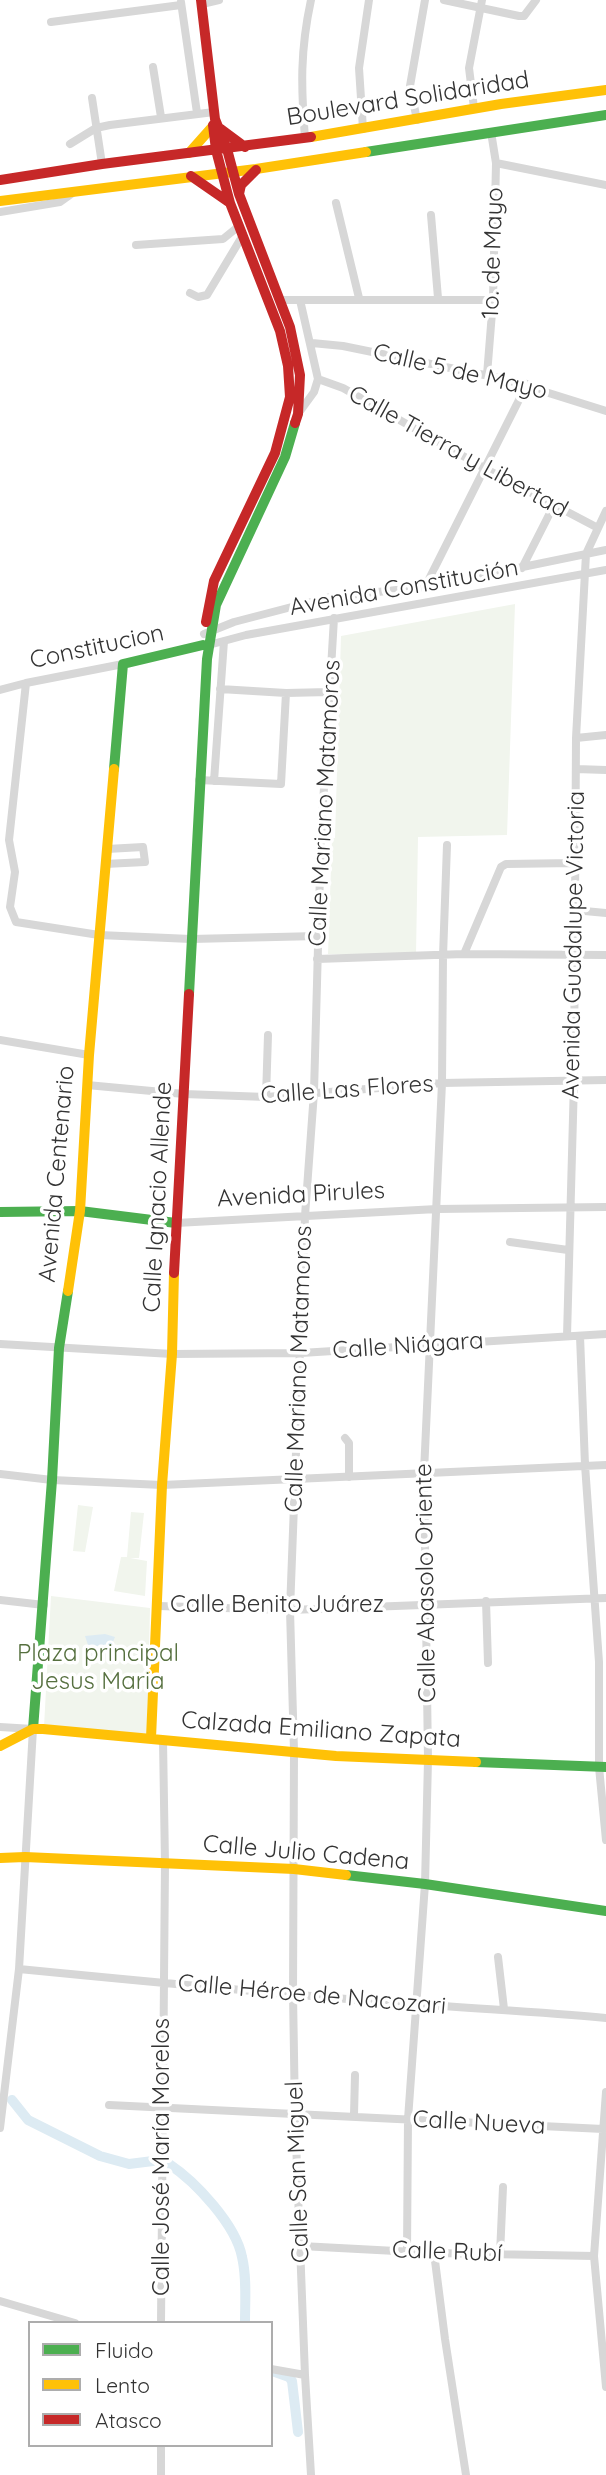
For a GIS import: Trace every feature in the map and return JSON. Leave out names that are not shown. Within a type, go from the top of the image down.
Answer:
[{"type":"street","points":[[207,639],[214,581],[275,453],[290,397],[288,366],[279,331],[241,230],[215,121],[201,2],[219,0]]},
{"type":"street","points":[[305,138],[300,80],[311,0]]},
{"type":"street","points":[[363,129],[359,68],[369,0]]},
{"type":"street","points":[[417,120],[410,86],[425,0]]},
{"type":"street","points":[[444,0],[481,5],[519,16],[524,16],[536,0]]},
{"type":"street","points":[[51,22],[181,3],[197,113]]},
{"type":"street","points":[[474,108],[469,68],[481,5]]},
{"type":"street","points":[[153,66],[161,117]]},
{"type":"street","name":"Boulevard Solidaridad","points":[[0,180],[305,138],[474,108],[606,90]]},
{"type":"street","points":[[92,98],[102,164]]},
{"type":"street","points":[[70,145],[96,128],[197,113],[215,121],[245,146]]},
{"type":"street","name":"Boulevard Solidaridad","points":[[0,201],[256,169],[606,114]]},
{"type":"street","points":[[189,153],[215,121]]},
{"type":"street","name":"1o. de Mayo","points":[[487,375],[493,300],[495,163],[491,132]]},
{"type":"street","points":[[495,163],[606,185]]},
{"type":"street","points":[[234,198],[241,185],[256,169]]},
{"type":"street","points":[[190,176],[234,198],[280,300],[299,364],[298,414],[285,457],[224,585],[207,639]]},
{"type":"street","points":[[0,212],[60,202],[74,192]]},
{"type":"street","points":[[337,203],[359,298]]},
{"type":"street","points":[[431,215],[438,298]]},
{"type":"street","points":[[136,245],[223,239],[241,230]]},
{"type":"street","points":[[190,293],[198,297],[207,295],[241,230]]},
{"type":"street","points":[[280,300],[493,300]]},
{"type":"street","points":[[298,414],[314,392],[318,379],[312,343],[300,300]]},
{"type":"street","name":"Calle 5 de Mayo","points":[[312,343],[342,346],[527,384],[606,411]]},
{"type":"street","name":"Calle Tierra y Libertad","points":[[318,379],[342,388],[486,470],[597,528]]},
{"type":"street","points":[[425,587],[527,384]]},
{"type":"street","points":[[522,568],[554,505]]},
{"type":"street","points":[[586,554],[606,511]]},
{"type":"street","name":"Avenida Constitución","points":[[207,639],[234,622],[330,597],[425,587],[606,550]]},
{"type":"street","name":"Avenida Guadalupe Victoria","points":[[566,1336],[574,1081],[576,738],[586,554]]},
{"type":"street","name":"Avenida Constitución","points":[[207,639],[224,641],[334,618],[606,570]]},
{"type":"street","name":"Calle Mariano Matamoros","points":[[294,1869],[290,1610],[305,1216],[314,1092],[317,959],[334,618]]},
{"type":"street","name":"Calle Ignacio Allende","points":[[157,1739],[162,1485],[172,1354],[176,1223],[207,639]]},
{"type":"street","name":"Constitucion","points":[[0,690],[123,664],[207,639]]},
{"type":"street","points":[[214,781],[224,641]]},
{"type":"street","name":"Avenida Centenario","points":[[33,1729],[44,1605],[59,1348],[80,1211],[89,1055],[123,664]]},
{"type":"street","points":[[26,683],[9,840],[15,873],[10,907],[16,922],[99,935],[191,939],[318,936]]},
{"type":"street","points":[[220,689],[286,693],[329,692]]},
{"type":"street","points":[[200,780],[281,784],[286,693]]},
{"type":"street","points":[[576,738],[606,735]]},
{"type":"street","points":[[576,769],[606,770]]},
{"type":"street","name":"Calle Abasolo Oriente","points":[[407,2252],[408,2119],[425,1884],[428,1760],[424,1472],[442,1083],[447,845]]},
{"type":"street","points":[[105,864],[145,862],[143,848],[107,849]]},
{"type":"street","points":[[464,954],[501,867],[506,864],[574,863]]},
{"type":"street","points":[[574,910],[606,913]]},
{"type":"street","points":[[317,959],[464,954],[606,955]]},
{"type":"street","points":[[266,1097],[268,1034]]},
{"type":"street","points":[[0,1040],[89,1055]]},
{"type":"street","name":"Calle Las Flores","points":[[87,1086],[266,1097],[442,1083],[606,1080]]},
{"type":"street","name":"Avenida Pirules","points":[[0,1212],[80,1211],[176,1223],[437,1209],[606,1207]]},
{"type":"street","points":[[510,1242],[568,1250]]},
{"type":"street","name":"Calle Niágara","points":[[0,1344],[172,1354],[301,1353],[606,1334]]},
{"type":"street","points":[[580,1336],[585,1465],[603,1662],[602,1767],[606,1840]]},
{"type":"street","points":[[345,1437],[349,1443],[349,1477]]},
{"type":"street","points":[[0,1474],[52,1480],[162,1485],[606,1465]]},
{"type":"street","name":"Calle Benito Juárez","points":[[158,1606],[290,1610],[606,1598]]},
{"type":"street","points":[[0,1600],[44,1605]]},
{"type":"street","points":[[486,1601],[488,1662]]},
{"type":"street","points":[[0,1727],[33,1729]]},
{"type":"street","points":[[0,1746],[33,1729]]},
{"type":"street","points":[[0,2128],[19,1969],[33,1729]]},
{"type":"street","name":"Calzada Emiliano Zapata","points":[[33,1729],[336,1756],[602,1767]]},
{"type":"street","name":"Calle José María Morelos","points":[[157,1739],[165,1864],[161,2321]]},
{"type":"street","name":"Calle Julio Cadena","points":[[0,1858],[294,1869],[425,1884],[606,1911]]},
{"type":"street","name":"Calle San Miguel","points":[[294,1869],[295,2115],[311,2475]]},
{"type":"street","points":[[498,1956],[504,2008]]},
{"type":"street","name":"Calle Héroe de Nacozari","points":[[19,1969],[293,1994],[504,2008],[606,2018]]},
{"type":"street","points":[[354,2115],[355,2075]]},
{"type":"street","points":[[606,2095],[594,2256],[602,2312],[606,2387]]},
{"type":"street","name":"Calle Nueva","points":[[109,2105],[603,2129]]},
{"type":"street","points":[[500,2254],[503,2187]]},
{"type":"street","points":[[596,2223],[606,2224]]},
{"type":"street","name":"Calle Rubí","points":[[301,2246],[434,2253],[594,2256]]},
{"type":"street","points":[[434,2253],[444,2339],[466,2475]]},
{"type":"street","points":[[0,2301],[68,2321]]},
{"type":"street","points":[[273,2368],[305,2375]]},
{"type":"street","points":[[161,2447],[161,2475]]},
{"type":"green space","points":[[515,604],[507,835],[418,837],[416,955],[328,954],[332,838],[335,838],[341,636]]},
{"type":"green space","points":[[78,1505],[93,1507],[85,1552],[73,1551]]},
{"type":"green space","points":[[131,1512],[144,1513],[139,1558],[130,1558],[147,1561],[145,1596],[114,1591],[121,1557],[127,1557]]},
{"type":"green space","name":"Plaza principal Jesus Maria","points":[[51,1596],[150,1608],[147,1736],[44,1727]]},
{"type":"shaded area","points":[[105,1634],[115,1637],[110,1649],[98,1646],[89,1648],[85,1636]]},
{"type":"waterway","points":[[12,2100],[28,2120],[100,2156],[129,2164],[153,2161]]},
{"type":"waterway","points":[[169,2164],[202,2193],[232,2232],[245,2273],[245,2321]]},
{"type":"waterway","points":[[275,2372],[289,2377],[292,2381],[298,2432]]},
{"type":"traffic: fast","points":[[366,152],[606,115]]},
{"type":"traffic: fast","points":[[189,994],[207,659],[216,605],[285,457],[295,423]]},
{"type":"traffic: fast","points":[[114,769],[123,664],[203,645]]},
{"type":"traffic: fast","points":[[0,1212],[80,1211],[176,1223]]},
{"type":"traffic: fast","points":[[33,1729],[59,1348],[68,1291]]},
{"type":"traffic: fast","points":[[476,1762],[606,1767]]},
{"type":"traffic: fast","points":[[346,1875],[606,1911]]},
{"type":"traffic: slow","points":[[311,137],[501,104],[606,90]]},
{"type":"traffic: slow","points":[[189,153],[213,126]]},
{"type":"traffic: slow","points":[[0,201],[256,169],[366,152]]},
{"type":"traffic: slow","points":[[68,1291],[80,1211],[89,1055],[114,769]]},
{"type":"traffic: slow","points":[[151,1738],[174,1273]]},
{"type":"traffic: slow","points":[[0,1746],[33,1729],[43,1729],[336,1756],[476,1762]]},
{"type":"traffic: slow","points":[[0,1858],[294,1869],[346,1875]]},
{"type":"traffic: jam","points":[[201,0],[215,119],[227,149],[239,194],[290,327],[300,375],[295,423]]},
{"type":"traffic: jam","points":[[206,622],[214,581],[275,453],[290,397],[288,366],[280,331],[230,203],[216,150],[213,125]]},
{"type":"traffic: jam","points":[[218,127],[245,147]]},
{"type":"traffic: jam","points":[[0,180],[311,137]]},
{"type":"traffic: jam","points":[[239,194],[241,185],[256,170]]},
{"type":"traffic: jam","points":[[191,176],[230,203]]},
{"type":"traffic: jam","points":[[174,1273],[189,994]]}]
